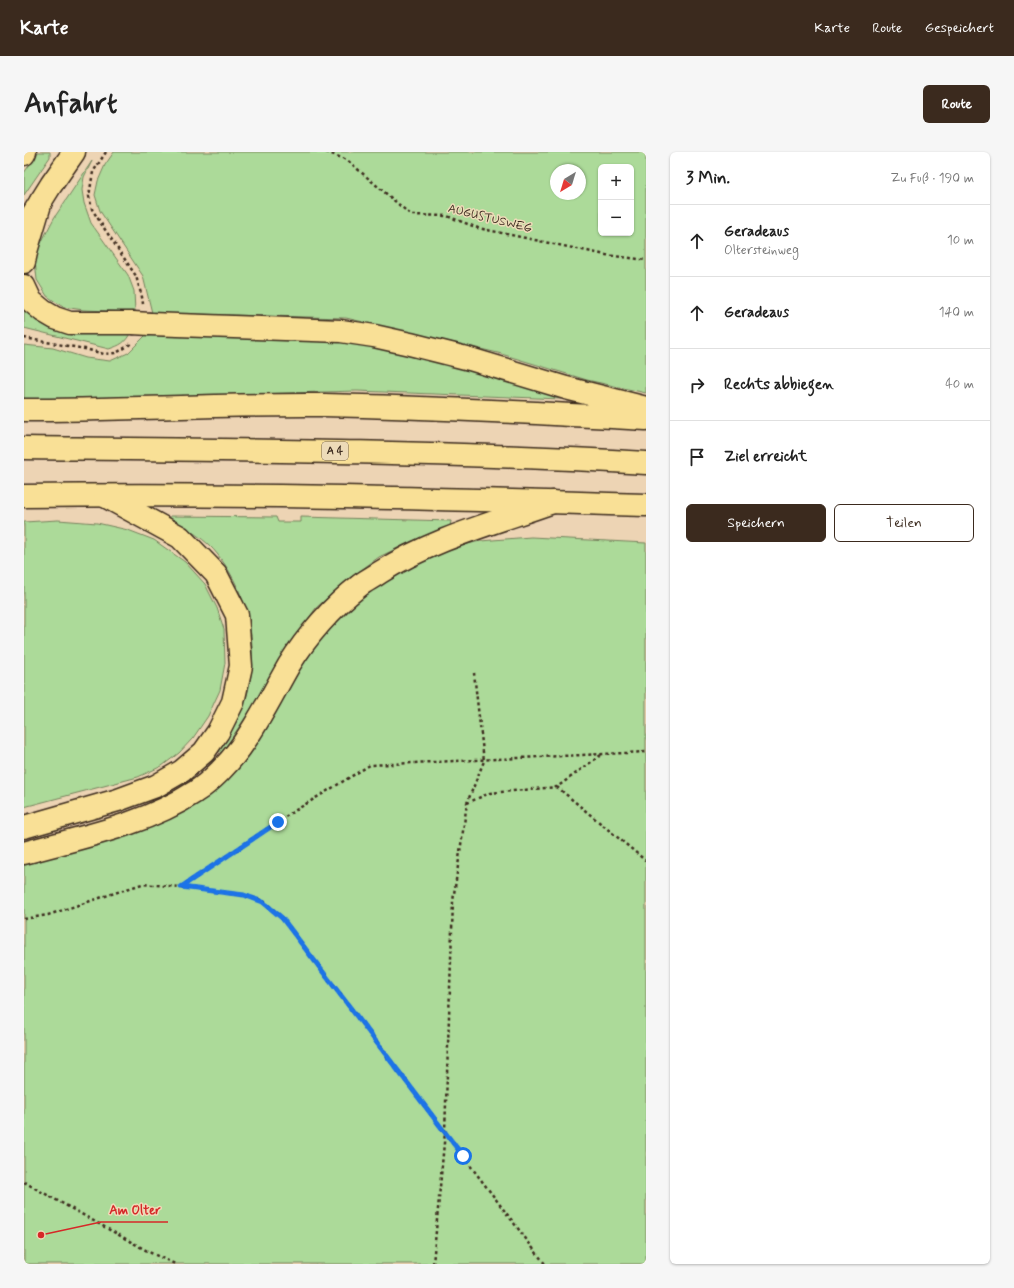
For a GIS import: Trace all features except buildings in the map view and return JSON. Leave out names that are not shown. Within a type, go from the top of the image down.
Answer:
[{"type":"main road","points":[[24,228],[74,152]]},
{"type":"main road","points":[[24,262],[41,201]]},
{"type":"main road","points":[[24,286],[31,301],[43,311],[55,318],[70,322],[326,330],[368,335],[470,359],[566,388],[646,408]]},
{"type":"main road","points":[[24,410],[323,405],[448,408],[646,419]]},
{"type":"main road","name":"A 4","points":[[24,448],[392,452],[566,458],[646,463]]},
{"type":"main road","points":[[24,827],[118,800],[156,786],[182,771],[208,747],[218,732],[233,702],[241,666],[237,615],[216,574],[180,538],[104,495]]},
{"type":"main road","points":[[24,496],[292,496],[646,505]]},
{"type":"main road","points":[[24,853],[125,825],[168,808],[197,792],[220,771],[240,748],[257,722],[290,664],[322,620],[359,586],[397,562],[441,541],[553,502]]},
{"type":"path","points":[[24,338],[104,354],[116,353],[128,346],[139,324],[142,297],[136,276],[92,209],[89,196],[93,172],[106,152]]},
{"type":"path","name":"AUGUSTUSWEG","points":[[326,152],[347,160],[411,215],[447,216],[478,228],[606,255],[646,260]]},
{"type":"path","points":[[433,1264],[445,1132],[453,901],[467,803],[484,761],[474,673]]},
{"type":"path","points":[[181,887],[291,813],[370,765],[484,761],[646,752]]},
{"type":"path","points":[[467,803],[490,793],[557,787],[602,755]]},
{"type":"path","points":[[557,787],[646,861]]},
{"type":"path","points":[[24,919],[48,915],[142,884],[244,895],[263,902],[282,918],[545,1264]]},
{"type":"path","points":[[24,1182],[151,1253],[175,1264]]},
{"type":"green space","points":[[38,152],[50,152],[50,157],[24,195],[24,173]]},
{"type":"green space","points":[[114,152],[646,152],[646,393],[587,380],[498,353],[346,318],[152,313],[143,276],[100,211],[95,195],[98,181],[105,165]]},
{"type":"green space","points":[[92,161],[84,177],[82,190],[84,203],[91,223],[128,275],[134,291],[135,312],[84,310],[63,307],[47,296],[37,280],[35,261],[36,253],[54,218]]},
{"type":"green space","points":[[24,302],[131,332],[127,339],[122,343],[109,349],[24,328]]},
{"type":"green space","points":[[149,332],[267,335],[386,345],[559,393],[561,399],[357,391],[58,400],[24,399],[24,345],[53,348],[86,358],[110,361],[128,353]]},
{"type":"green space","points":[[170,516],[276,517],[278,522],[301,522],[301,517],[451,521],[450,527],[412,541],[379,557],[350,578],[316,608],[284,653],[253,706],[221,754],[219,750],[240,715],[250,683],[252,645],[250,626],[238,588],[218,555],[202,539],[170,519]]},
{"type":"green space","points":[[58,520],[97,523],[128,530],[154,540],[185,562],[205,584],[217,608],[224,629],[225,663],[220,690],[208,716],[193,738],[179,753],[162,766],[138,777],[24,807],[24,522]]},
{"type":"green space","points":[[531,537],[646,543],[646,1264],[24,1264],[24,863],[160,823],[188,810],[214,790],[256,743],[320,639],[358,598],[381,582],[447,549],[480,541]]},
{"type":"place","name":"Am Olter","points":[[41,1235]]},
{"type":"route","points":[[278,822],[181,887],[244,895],[263,902],[282,918],[463,1156]]}]
